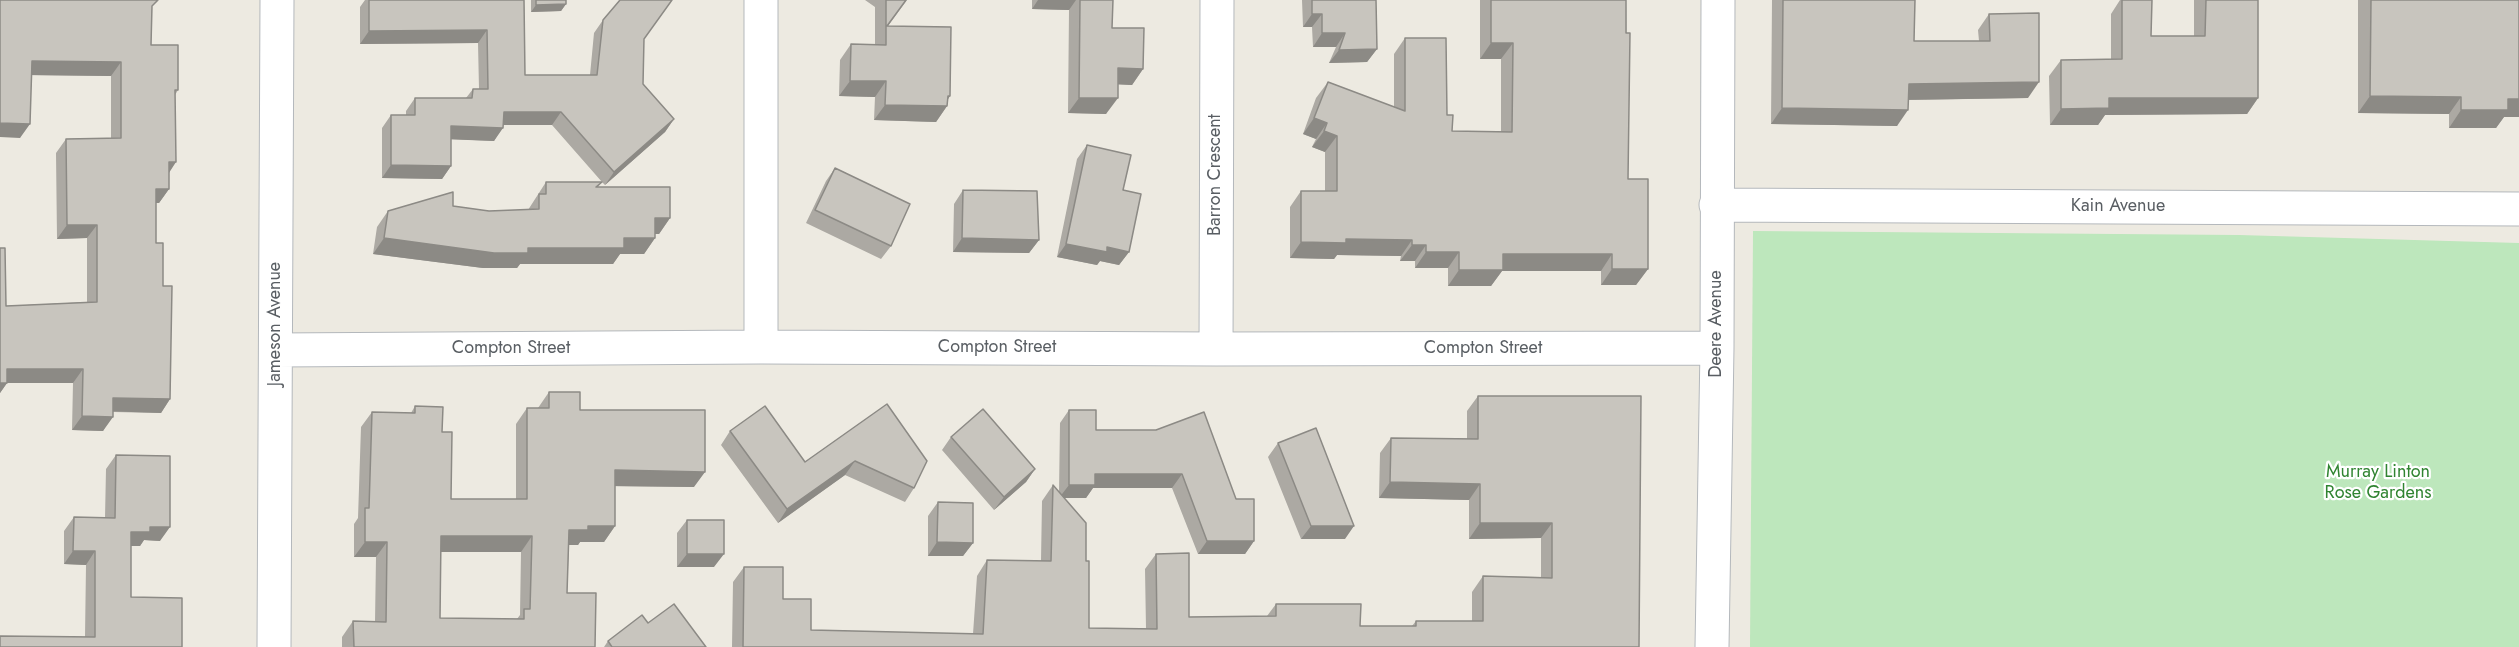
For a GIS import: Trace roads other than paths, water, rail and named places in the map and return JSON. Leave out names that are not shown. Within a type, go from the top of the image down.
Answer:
[{"type":"street","name":"Jameson Avenue","points":[[274,647],[277,0]]},
{"type":"street","points":[[761,0],[761,347]]},
{"type":"street","name":"Barron Crescent","points":[[1216,349],[1217,0]]},
{"type":"street","name":"Deere Avenue","points":[[1712,647],[1717,348],[1718,0]]},
{"type":"street","name":"Kain Avenue","points":[[1716,205],[2519,209]]},
{"type":"street","name":"Compton Street","points":[[276,350],[761,347],[1717,348]]},
{"type":"park label","name":"Murray Linton Rose Gardens","points":[[2378,483]]}]
